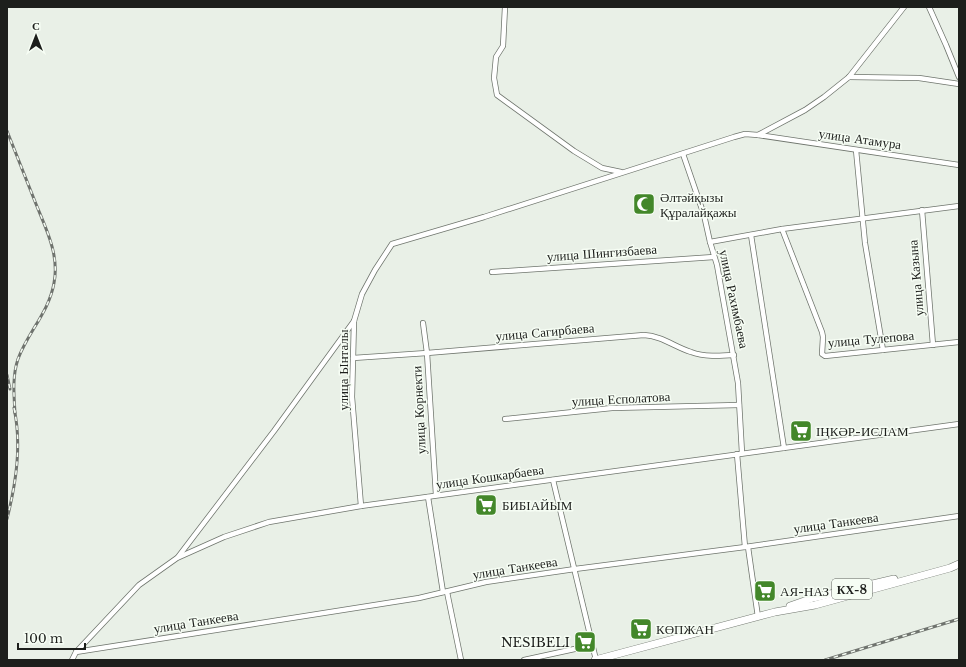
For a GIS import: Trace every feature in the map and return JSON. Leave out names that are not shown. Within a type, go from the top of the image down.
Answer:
[{"type":"main road","name":"КХ-8","points":[[596,660],[775,612],[932,573],[959,564]]},
{"type":"street","points":[[505,7],[503,46],[496,57],[494,78],[498,96],[574,151],[596,165],[602,168],[623,172],[734,137],[745,134],[758,135],[805,110],[849,76],[904,7]]},
{"type":"street","points":[[929,7],[959,77]]},
{"type":"street","points":[[849,76],[919,78],[959,84]]},
{"type":"street","name":"улица Атамура","points":[[758,135],[959,165]]},
{"type":"street","points":[[856,150],[865,243],[883,350]]},
{"type":"street","name":"улица Рахимбаева","points":[[683,154],[704,215],[717,266],[734,355],[740,405],[740,454],[747,547],[758,617]]},
{"type":"street","name":"улица Ынталы","points":[[361,506],[352,396],[354,321],[362,294],[374,270],[392,244],[484,217],[623,172]]},
{"type":"street","points":[[710,242],[782,229],[959,206]]},
{"type":"street","name":"улица Казына","points":[[922,210],[933,344]]},
{"type":"street","name":"улица Тулепова","points":[[782,229],[822,332],[822,354],[825,356],[959,342]]},
{"type":"street","points":[[750,235],[784,448]]},
{"type":"street","name":"улица Шингизбаева","points":[[492,272],[714,257]]},
{"type":"street","points":[[177,558],[274,431],[354,321]]},
{"type":"street","name":"улица Корнекти","points":[[423,323],[427,354],[436,495]]},
{"type":"street","name":"улица Сагирбаева","points":[[353,358],[427,354],[644,335],[654,336],[691,353],[714,356],[734,355]]},
{"type":"street","name":"улица Есполатова","points":[[505,419],[612,408],[740,405]]},
{"type":"street","name":"улица Кошкарбаева","points":[[72,660],[76,652],[139,585],[177,558],[224,537],[269,522],[436,495],[959,424]]},
{"type":"street","points":[[554,480],[596,660]]},
{"type":"street","points":[[428,497],[445,592],[461,660]]},
{"type":"street","name":"улица Танкеева","points":[[76,652],[418,598],[486,582],[747,547],[959,516]]},
{"type":"street","points":[[524,660],[593,645]]},
{"type":"railway","points":[[7,131],[46,229],[55,261],[54,283],[48,303],[22,349],[16,366],[14,379],[15,413]]},
{"type":"railway","points":[[7,375],[10,389]]},
{"type":"railway","points":[[7,519],[13,492],[18,450],[18,436],[14,408]]},
{"type":"railway","points":[[825,660],[959,619]]},
{"type":"place","name":"Әлтәйқызы Құралайқажы","points":[[644,204]]},
{"type":"place","name":"ІҢКӘР-ИСЛАМ","points":[[801,431]]},
{"type":"place","name":"БИБІАЙЫМ","points":[[486,505]]},
{"type":"place","name":"АЯ-НАЗ","points":[[765,591]]},
{"type":"place","name":"КӨПЖАН","points":[[641,629]]},
{"type":"place","name":"NESIBELI","points":[[585,642]]}]
